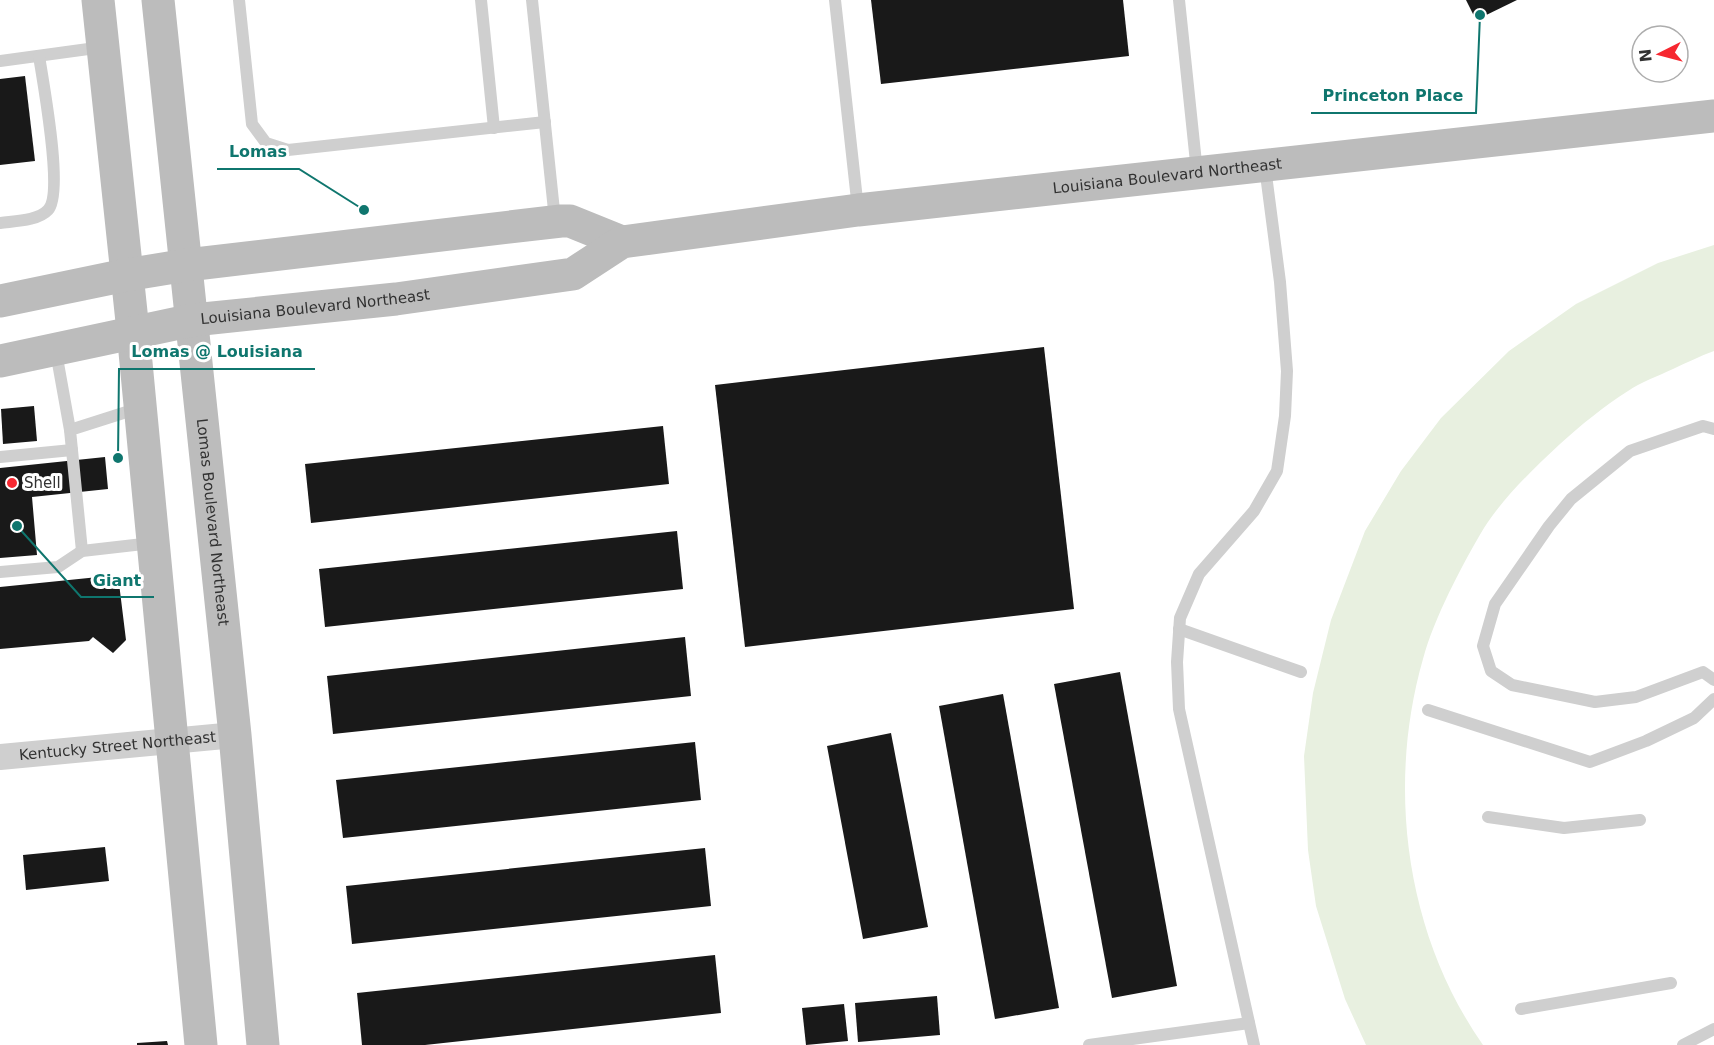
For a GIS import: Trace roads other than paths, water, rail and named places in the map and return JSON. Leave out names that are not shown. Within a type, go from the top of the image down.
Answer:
[{"type":"main road","points":[[98,0],[201,1045]]},
{"type":"main road","name":"Lomas Boulevard Northeast","points":[[158,0],[235,735],[263,1045]]},
{"type":"main road","name":"Louisiana Boulevard Northeast","points":[[0,362],[132,331],[193,320],[396,299],[573,274],[622,242],[858,210],[1714,116]]},
{"type":"main road","name":"Louisiana Boulevard Northeast","points":[[0,301],[126,275],[187,266],[555,222],[570,221],[622,242]]},
{"type":"street","name":"Kentucky Street Northeast","points":[[0,757],[235,735]]},
{"type":"lane","points":[[239,0],[252,124],[266,143],[288,150],[545,122]]},
{"type":"lane","points":[[481,0],[494,128]]},
{"type":"lane","points":[[532,0],[555,222]]},
{"type":"lane","points":[[835,0],[858,210]]},
{"type":"lane","points":[[1179,0],[1197,173]]},
{"type":"lane","points":[[0,61],[103,47]]},
{"type":"lane","points":[[0,223],[39,216],[49,210],[54,197],[52,152],[39,56]]},
{"type":"lane","points":[[1254,1045],[1179,709],[1177,662],[1180,618],[1199,574],[1254,511],[1277,471],[1285,416],[1287,371],[1280,282],[1265,166]]},
{"type":"lane","points":[[56,349],[70,430],[82,551]]},
{"type":"lane","points":[[70,430],[140,408]]},
{"type":"lane","points":[[1714,429],[1703,426],[1630,451],[1571,499],[1549,526],[1495,604],[1483,646],[1491,671],[1512,685],[1595,702],[1636,697],[1703,672],[1714,680]]},
{"type":"lane","points":[[0,457],[72,450]]},
{"type":"lane","points":[[0,572],[58,567],[82,551],[152,543]]},
{"type":"lane","points":[[1179,629],[1301,672]]},
{"type":"lane","points":[[1428,710],[1590,762],[1646,741],[1694,718],[1714,699]]},
{"type":"lane","points":[[1488,817],[1564,828],[1640,820]]},
{"type":"lane","points":[[1521,1010],[1671,982]]},
{"type":"lane","points":[[1089,1045],[1249,1023]]},
{"type":"lane","points":[[1683,1045],[1714,1029]]},
{"type":"place","name":"Princeton Place","points":[[1480,15]]},
{"type":"place","name":"Lomas","points":[[364,210]]},
{"type":"place","name":"Lomas @ Louisiana","points":[[118,458]]},
{"type":"place","name":"Shell","points":[[12,483]]},
{"type":"place","name":"Giant","points":[[17,526]]}]
